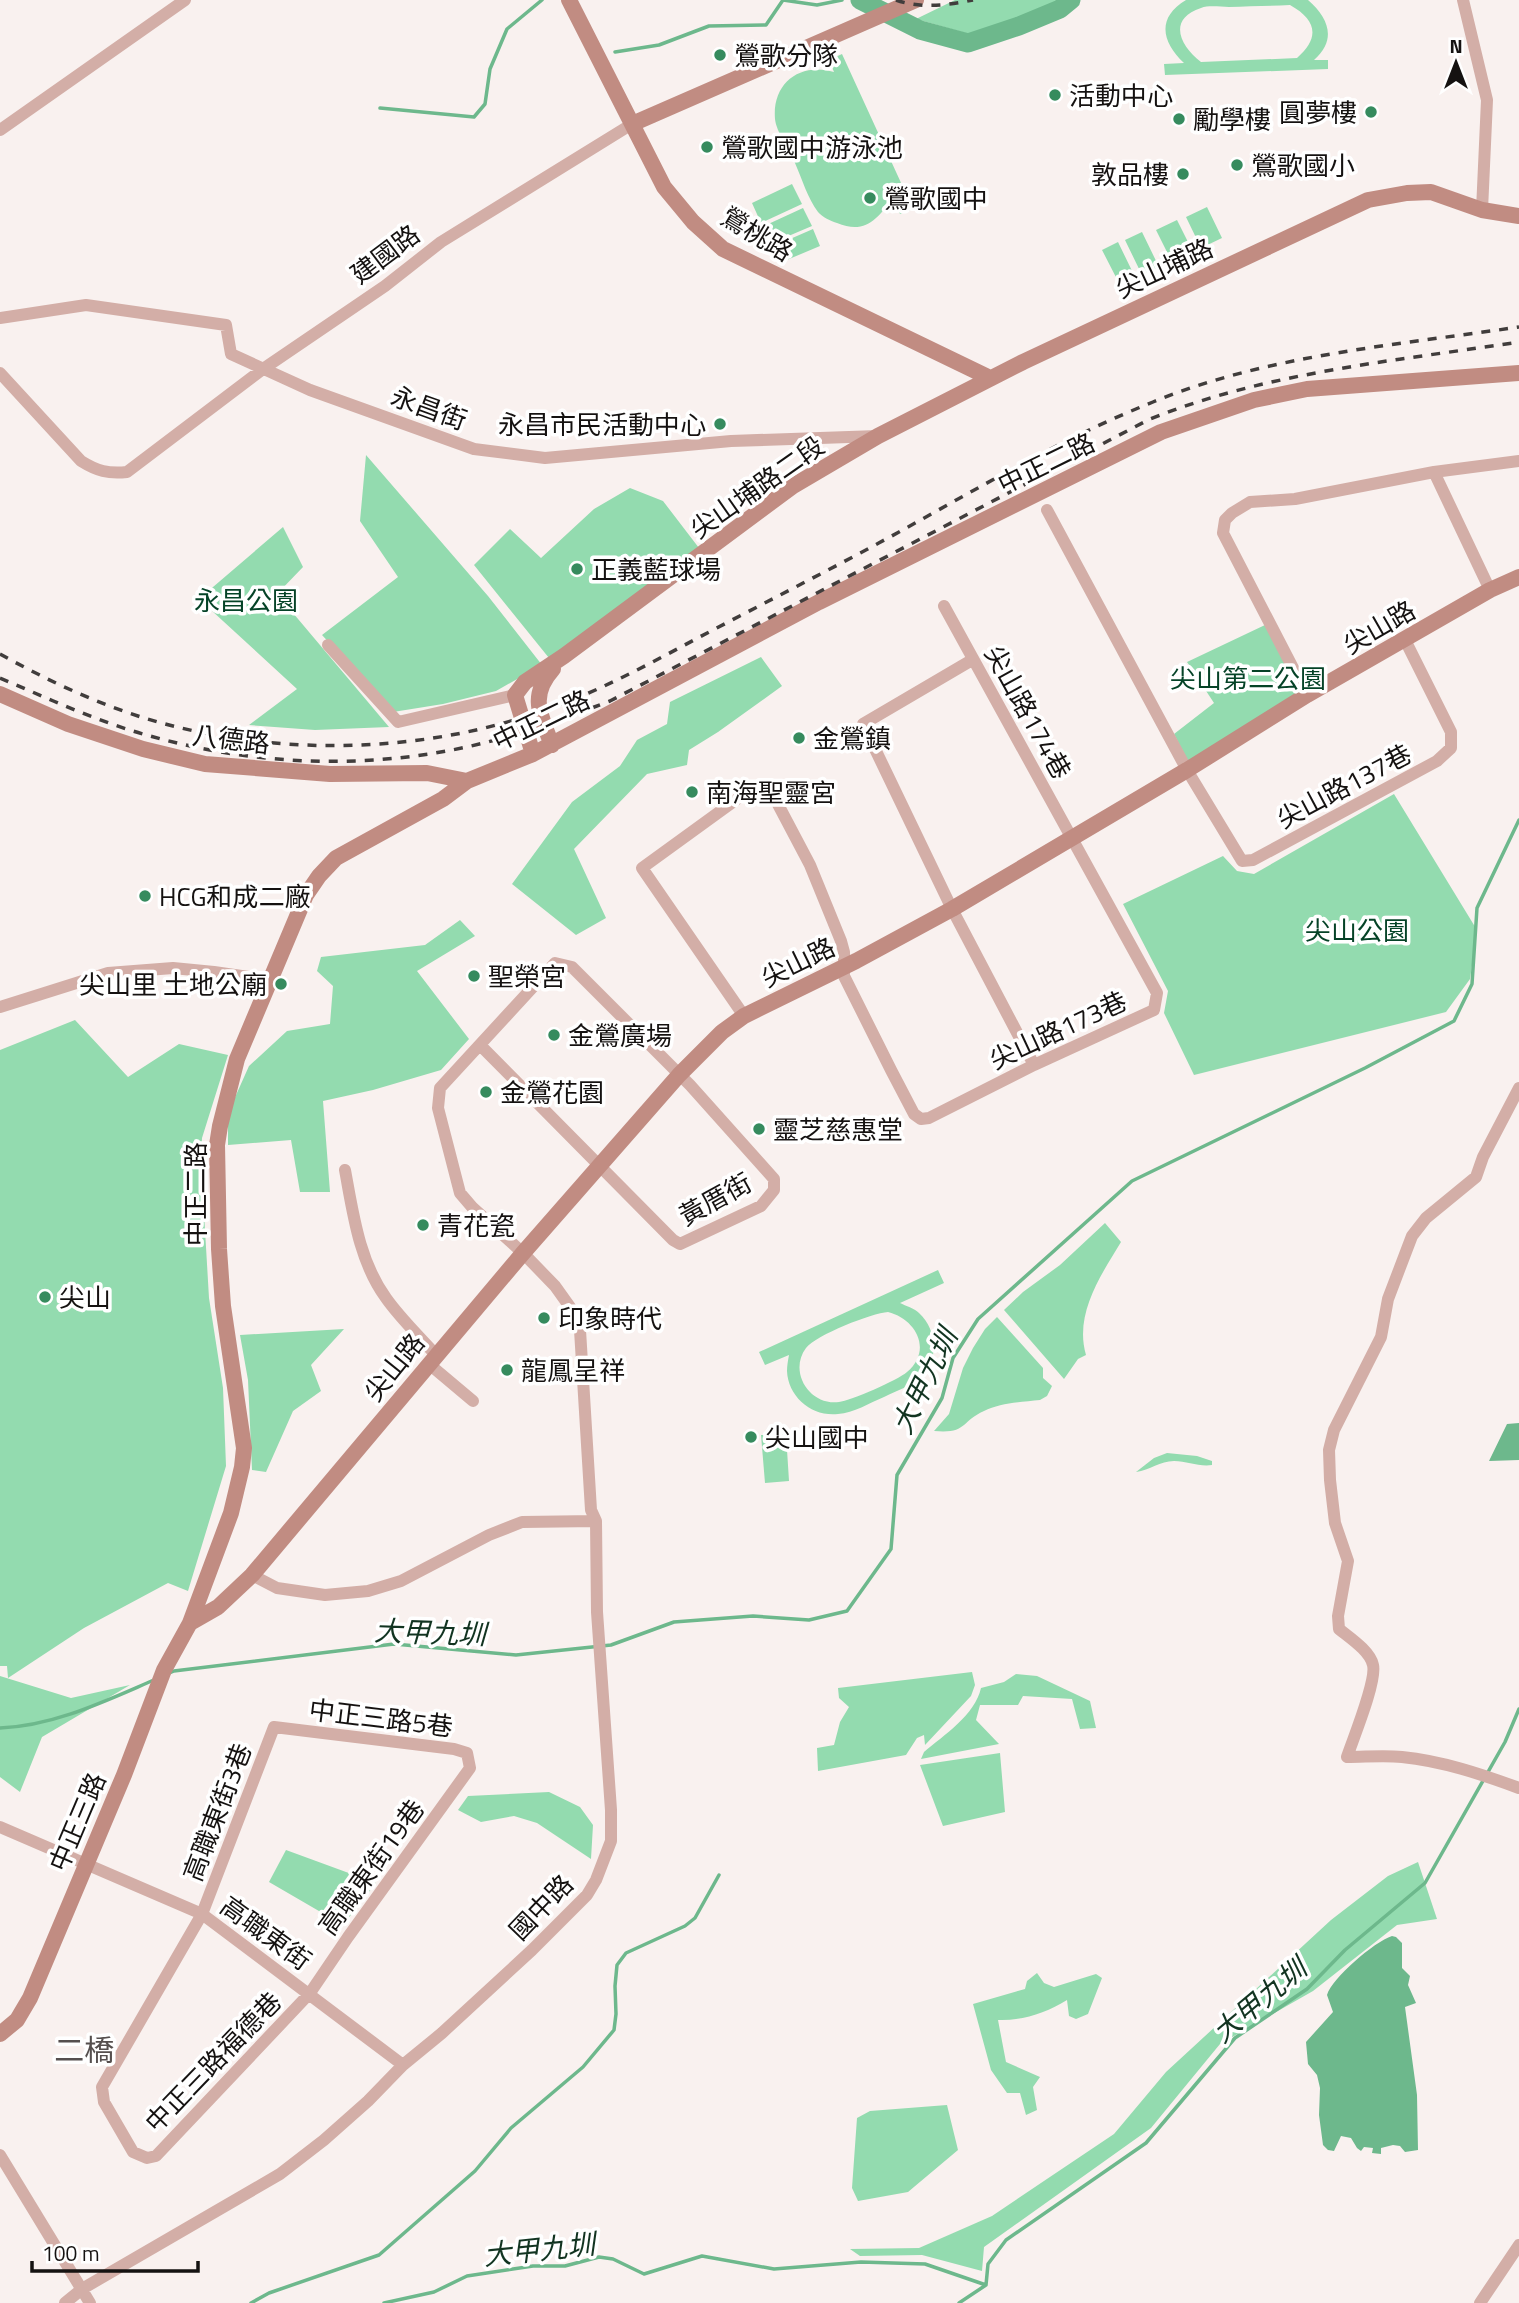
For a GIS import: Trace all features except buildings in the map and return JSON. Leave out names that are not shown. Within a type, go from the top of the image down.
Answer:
[{"type":"street","points":[[0,130],[186,0]]},
{"type":"street","name":"鶯桃路","points":[[569,0],[664,187],[692,222],[723,249],[990,377]]},
{"type":"street","points":[[1463,0],[1487,100],[1482,210]]},
{"type":"street","name":"建國路","points":[[0,373],[81,461],[93,469],[108,473],[127,472],[263,369],[385,286],[441,242],[632,124],[906,3]]},
{"type":"street","name":"尖山埔路","points":[[878,436],[990,377],[1368,200],[1431,192],[1482,210],[1519,216]]},
{"type":"street","name":"永昌街","points":[[0,318],[86,305],[226,325],[231,354],[310,390],[474,449],[544,458],[731,441],[878,436]]},
{"type":"street","name":"中正二路","points":[[190,1623],[231,1513],[242,1467],[243,1439],[220,1272],[217,1145],[219,1126],[237,1059],[306,895],[336,858],[443,799],[467,781],[552,745],[819,602],[1161,432],[1254,400],[1307,389],[1519,373]]},
{"type":"street","name":"尖山埔路二段","points":[[564,656],[793,486],[878,436]]},
{"type":"street","points":[[1307,695],[1223,533],[1225,520],[1231,513],[1250,502],[1295,499],[1434,472],[1519,461]]},
{"type":"street","points":[[1434,472],[1490,590]]},
{"type":"street","points":[[1047,510],[1060,539],[1187,770]]},
{"type":"street","name":"尖山路","points":[[190,1623],[208,1615],[252,1575],[523,1253],[679,1075],[722,1032],[744,1016],[952,909],[1187,770],[1307,695],[1490,590],[1519,577]]},
{"type":"street","name":"尖山路174巷","points":[[944,606],[1072,839]]},
{"type":"street","name":"尖山路137巷","points":[[1187,770],[1242,861],[1253,860],[1437,761],[1451,748],[1451,732],[1405,640]]},
{"type":"street","points":[[328,645],[398,722],[515,695],[525,682],[564,656]]},
{"type":"street","points":[[552,745],[542,719],[538,696],[542,681],[564,656]]},
{"type":"street","points":[[972,660],[863,724],[952,909],[1034,1065]]},
{"type":"street","name":"八德路","points":[[0,694],[68,724],[130,745],[205,764],[330,774],[427,773],[467,781]]},
{"type":"street","points":[[515,695],[533,754]]},
{"type":"street","points":[[744,1016],[642,868],[751,791],[758,788],[772,793],[810,865],[841,941],[845,966]]},
{"type":"street","name":"尖山路173巷","points":[[845,966],[844,976],[914,1114],[921,1119],[929,1118],[1034,1065],[1154,1010],[1157,993],[1072,839]]},
{"type":"street","name":"國中路","points":[[65,2303],[82,2289],[280,2174],[333,2133],[403,2065],[532,1950],[587,1895],[596,1880],[611,1841],[611,1820],[597,1612],[596,1521],[591,1510],[580,1330],[570,1307],[555,1286],[460,1193],[438,1108],[440,1088],[555,963],[572,967],[679,1075]]},
{"type":"street","points":[[0,1007],[108,973],[173,968],[270,981]]},
{"type":"street","points":[[480,1045],[600,1166]]},
{"type":"street","name":"黃厝街","points":[[600,1166],[680,1244],[761,1206],[769,1198],[774,1190],[774,1179],[679,1075]]},
{"type":"street","points":[[1519,1088],[1483,1157],[1476,1177],[1426,1219],[1412,1236],[1388,1298],[1381,1337],[1334,1430],[1329,1450],[1335,1523],[1348,1561],[1338,1616],[1339,1629],[1367,1654],[1374,1666],[1371,1686],[1347,1757],[1399,1757],[1432,1761],[1519,1788]]},
{"type":"street","points":[[345,1170],[358,1235],[368,1264],[385,1297],[432,1359],[473,1401]]},
{"type":"street","points":[[252,1575],[277,1588],[325,1595],[368,1591],[401,1581],[489,1535],[522,1522],[596,1521]]},
{"type":"street","name":"中正三路","points":[[0,2034],[17,2020],[26,2008],[162,1677],[190,1623]]},
{"type":"street","name":"中正三路5巷","points":[[274,1727],[454,1749],[467,1753],[470,1768]]},
{"type":"street","name":"高職東街3巷","points":[[147,2158],[133,2152],[104,2102],[102,2087],[202,1914],[274,1727]]},
{"type":"street","name":"高職東街19巷","points":[[310,1993],[470,1768]]},
{"type":"street","name":"高職東街","points":[[0,1827],[202,1914],[403,2065]]},
{"type":"street","name":"中正三路福德巷","points":[[147,2158],[156,2156],[310,1993]]},
{"type":"street","points":[[0,2155],[90,2303]]},
{"type":"street","points":[[1480,2303],[1519,2245]]},
{"type":"green space","points":[[955,0],[1060,0],[1053,7],[969,34],[916,19]]},
{"type":"green space","points":[[1186,0],[1308,0],[1321,14],[1328,29],[1326,45],[1314,60],[1328,60],[1328,69],[1165,75],[1164,64],[1184,63],[1171,47],[1165,30],[1166,22],[1176,7]],"holes":[[[1290,5],[1310,23],[1312,36],[1297,58],[1201,62],[1187,48],[1180,33],[1184,19],[1204,7]]]},
{"type":"green space","points":[[842,54],[913,209],[900,214],[893,197],[870,223],[855,227],[832,221],[818,212],[780,135],[775,119],[778,95],[791,78],[810,70],[834,72],[829,60]]},
{"type":"green space","points":[[792,184],[802,204],[761,223],[752,203]]},
{"type":"green space","points":[[1207,207],[1222,238],[1201,248],[1186,217]]},
{"type":"green space","points":[[803,208],[812,226],[772,243],[764,226]]},
{"type":"green space","points":[[1177,220],[1193,252],[1172,262],[1156,230]]},
{"type":"green space","points":[[813,229],[820,246],[782,262],[774,246]]},
{"type":"green space","points":[[1142,232],[1159,267],[1142,275],[1125,240]]},
{"type":"green space","points":[[1118,242],[1135,277],[1120,285],[1102,250]]},
{"type":"green space","points":[[366,455],[488,596],[542,665],[496,691],[443,704],[393,712],[322,635],[398,577],[360,521]]},
{"type":"green space","points":[[630,488],[663,501],[699,548],[549,658],[474,565],[510,529],[541,558],[594,509]]},
{"type":"green space","name":"永昌公園","points":[[283,527],[303,567],[277,594],[389,727],[315,730],[249,725],[297,689],[199,599]]},
{"type":"green space","name":"尖山第二公園","points":[[1265,625],[1302,693],[1189,763],[1174,734],[1214,703],[1187,662]]},
{"type":"green space","points":[[761,657],[782,686],[689,750],[687,765],[647,774],[574,849],[606,918],[576,935],[512,884],[572,802],[620,766],[637,740],[667,724],[670,702]]},
{"type":"green space","name":"尖山公園","points":[[1394,794],[1477,930],[1470,979],[1446,1012],[1194,1075],[1164,1013],[1168,991],[1123,904],[1223,856],[1237,871],[1254,874]]},
{"type":"green space","points":[[460,920],[475,936],[417,971],[469,1039],[441,1070],[323,1101],[330,1192],[300,1192],[291,1140],[228,1145],[228,1113],[249,1066],[287,1031],[330,1024],[333,986],[317,971],[321,957],[425,945]]},
{"type":"green space","points":[[75,1020],[128,1077],[179,1044],[228,1055],[202,1138],[201,1162],[209,1298],[223,1388],[226,1466],[188,1591],[168,1583],[84,1628],[8,1678],[7,1666],[0,1666],[0,1050]]},
{"type":"green space","points":[[1105,1223],[1121,1242],[1098,1281],[1087,1310],[1083,1340],[1086,1355],[1078,1359],[1064,1379],[1004,1310],[1023,1292],[1060,1265]]},
{"type":"green space","points":[[938,1270],[944,1283],[900,1303],[917,1311],[929,1327],[934,1344],[927,1369],[918,1380],[856,1410],[828,1414],[811,1409],[797,1397],[788,1380],[789,1355],[765,1365],[759,1352]],"holes":[[[888,1312],[913,1328],[920,1345],[915,1363],[907,1372],[874,1390],[839,1402],[819,1399],[805,1386],[799,1367],[801,1357],[812,1343],[832,1331],[870,1316]]]},
{"type":"green space","points":[[997,1317],[1043,1368],[1043,1378],[1052,1386],[1047,1396],[1040,1400],[990,1408],[958,1429],[934,1431],[949,1414],[963,1368],[973,1348],[985,1329]]},
{"type":"green space","points":[[344,1329],[311,1365],[321,1391],[293,1411],[266,1472],[252,1470],[248,1380],[240,1335]]},
{"type":"green space","points":[[786,1434],[789,1481],[765,1483],[761,1435]]},
{"type":"green space","points":[[1167,1453],[1197,1456],[1212,1461],[1212,1465],[1169,1461],[1136,1472],[1154,1458]]},
{"type":"green space","points":[[972,1672],[975,1685],[971,1696],[925,1745],[924,1735],[917,1738],[906,1755],[818,1771],[817,1748],[834,1745],[840,1722],[849,1707],[839,1698],[838,1688]]},
{"type":"green space","points":[[1016,1674],[1037,1676],[1090,1701],[1096,1728],[1080,1729],[1072,1699],[1023,1696],[1018,1705],[980,1705],[976,1720],[999,1744],[921,1759],[924,1752],[966,1716],[981,1688],[1004,1682]]},
{"type":"green space","points":[[0,1676],[71,1698],[130,1685],[42,1737],[20,1792],[0,1777]]},
{"type":"green space","points":[[1000,1753],[1005,1812],[943,1826],[920,1765]]},
{"type":"green space","points":[[549,1792],[580,1807],[593,1825],[591,1859],[537,1823],[514,1816],[481,1822],[458,1810],[468,1796]]},
{"type":"green space","points":[[286,1850],[376,1883],[343,1925],[269,1882]]},
{"type":"green space","points":[[1418,1862],[1437,1919],[1397,1925],[1313,1991],[1220,2044],[1151,2128],[984,2247],[982,2271],[922,2255],[860,2256],[850,2249],[919,2248],[992,2216],[1114,2134],[1166,2072],[1331,1920],[1388,1876]]},
{"type":"green space","points":[[1037,1973],[1044,1983],[1054,1987],[1096,1974],[1102,1978],[1088,2014],[1076,2019],[1069,2016],[1067,2000],[1034,2015],[998,2020],[1006,2062],[1040,2077],[1033,2087],[1037,2110],[1026,2115],[1020,2093],[1007,2093],[991,2070],[973,2004],[1025,1989],[1027,1981]]},
{"type":"green space","points":[[947,2105],[958,2150],[908,2192],[858,2201],[852,2188],[857,2118],[870,2111]]},
{"type":"shaded area","points":[[1519,1423],[1519,1460],[1489,1461],[1507,1424]]},
{"type":"shaded area","points":[[1392,1936],[1402,1943],[1402,1968],[1410,1976],[1408,1985],[1416,2003],[1405,2007],[1417,2095],[1418,2150],[1405,2152],[1400,2146],[1393,2145],[1381,2148],[1381,2154],[1372,2153],[1373,2148],[1364,2147],[1361,2151],[1351,2138],[1341,2136],[1334,2151],[1328,2150],[1323,2145],[1319,2115],[1320,2088],[1317,2075],[1308,2064],[1306,2042],[1333,2012],[1327,1995],[1337,1979],[1365,1953]]},
{"type":"waterway","points":[[380,108],[474,117],[485,104],[490,69],[507,29],[542,0]]},
{"type":"waterway","points":[[615,52],[659,45],[709,26],[766,25],[783,0],[817,5],[842,0]]},
{"type":"waterway","points":[[860,0],[920,30],[968,43],[1060,9],[1071,0]]},
{"type":"waterway","name":"大甲九圳","points":[[167,1674],[394,1644],[516,1655],[611,1645],[674,1622],[753,1616],[809,1620],[847,1611],[891,1549],[897,1475],[942,1398],[953,1358],[978,1319],[1132,1181],[1365,1068],[1454,1021],[1472,984],[1477,908],[1519,820]]},
{"type":"waterway","name":"大甲九圳","points":[[0,1728],[40,1723],[60,1717],[154,1680]]},
{"type":"waterway","name":"大甲九圳","points":[[959,2303],[986,2285],[988,2264],[1006,2240],[1146,2143],[1235,2038],[1307,1989],[1345,1950],[1425,1883],[1505,1742],[1519,1709]]},
{"type":"waterway","points":[[251,2303],[269,2293],[379,2255],[475,2171],[511,2128],[583,2067],[614,2030],[617,1965],[626,1953],[685,1926],[695,1918],[719,1875]]},
{"type":"waterway","name":"大甲九圳","points":[[384,2303],[434,2292],[467,2276],[533,2266],[565,2266],[599,2257],[613,2259],[644,2274],[702,2256],[774,2269],[861,2262],[925,2264],[986,2285]]},
{"type":"railway","points":[[896,0],[925,5],[973,0]]},
{"type":"railway","points":[[0,654],[106,705],[150,720],[218,736],[311,745],[359,745],[452,735],[498,725],[542,711],[607,685],[852,557],[1056,446],[1153,402],[1196,386],[1287,362],[1519,327]]},
{"type":"railway","points":[[0,678],[143,734],[231,754],[276,759],[366,760],[455,749],[527,731],[610,701],[1150,419],[1194,403],[1285,379],[1379,362],[1519,342]]},
{"type":"place","name":"鶯歌分隊","points":[[720,55]]},
{"type":"place","name":"活動中心","points":[[1055,95]]},
{"type":"place","name":"圓夢樓","points":[[1371,112]]},
{"type":"place","name":"勵學樓","points":[[1179,119]]},
{"type":"place","name":"鶯歌國中游泳池","points":[[707,147]]},
{"type":"place","name":"鶯歌國小","points":[[1237,165]]},
{"type":"place","name":"敦品樓","points":[[1183,174]]},
{"type":"place","name":"鶯歌國中","points":[[870,198]]},
{"type":"place","name":"永昌市民活動中心","points":[[720,424]]},
{"type":"place","name":"正義藍球場","points":[[577,569]]},
{"type":"place","name":"金鶯鎮","points":[[799,738]]},
{"type":"place","name":"南海聖靈宮","points":[[692,792]]},
{"type":"place","name":"HCG和成二廠","points":[[145,896]]},
{"type":"place","name":"聖榮宮","points":[[474,976]]},
{"type":"place","name":"尖山里 土地公廟","points":[[281,984]]},
{"type":"place","name":"金鶯廣場","points":[[554,1035]]},
{"type":"place","name":"金鶯花園","points":[[486,1092]]},
{"type":"place","name":"靈芝慈惠堂","points":[[759,1129]]},
{"type":"place","name":"青花瓷","points":[[423,1225]]},
{"type":"place","name":"尖山","points":[[45,1297]]},
{"type":"place","name":"印象時代","points":[[544,1318]]},
{"type":"place","name":"龍鳳呈祥","points":[[507,1370]]},
{"type":"place","name":"尖山國中","points":[[751,1437]]},
{"type":"district","name":"二橋","points":[[84,2050]]}]
